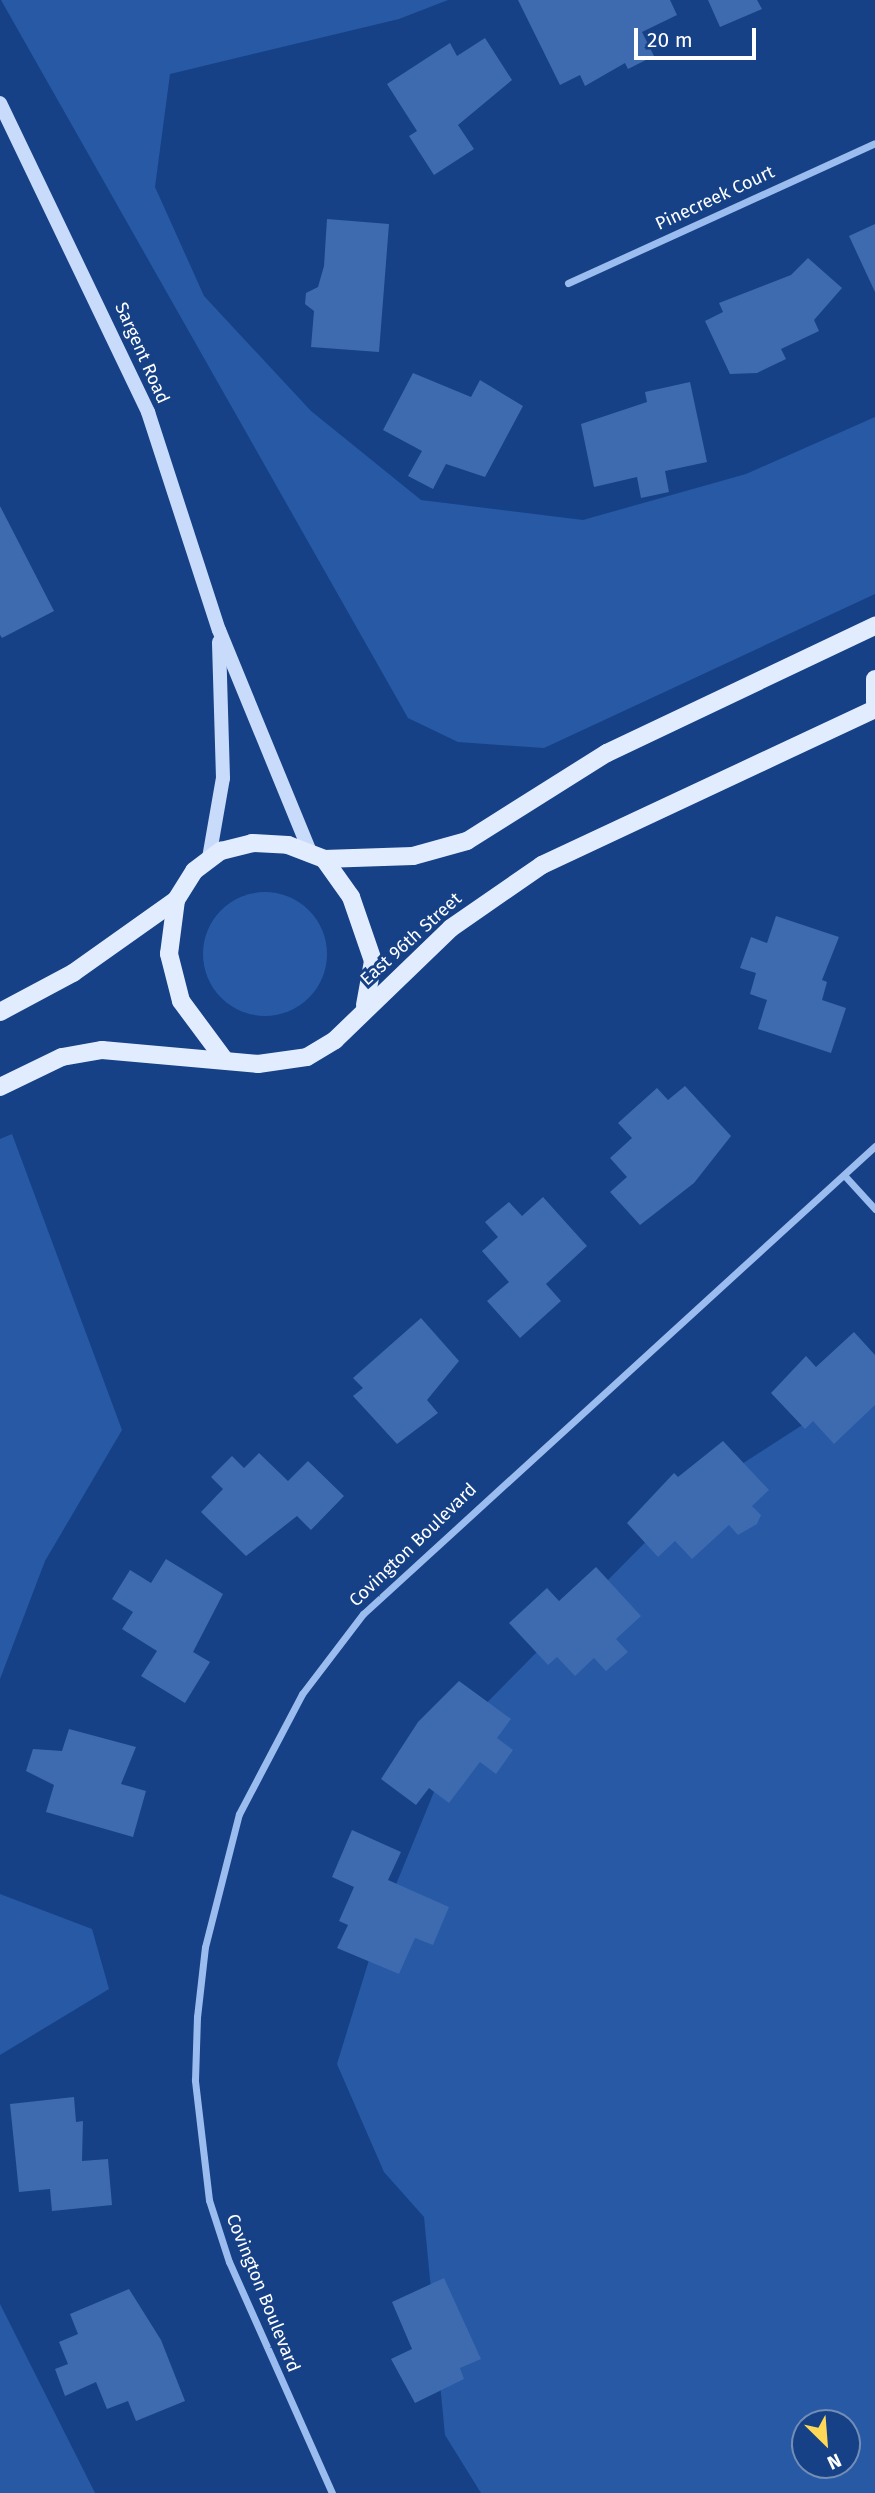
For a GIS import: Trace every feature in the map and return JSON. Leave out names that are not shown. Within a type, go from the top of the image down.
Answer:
[{"type":"main road","points":[[0,1012],[73,973],[176,900],[209,858],[252,843],[316,854],[413,856],[460,844],[607,753],[875,626]]},
{"type":"main road","points":[[875,679],[875,702]]},
{"type":"main road","name":"East 96th Street","points":[[0,1087],[62,1057],[89,1052],[289,1063],[322,1050],[451,928],[542,865],[875,709]]},
{"type":"main road","points":[[316,854],[351,897],[373,961],[362,1013]]},
{"type":"main road","points":[[176,900],[169,945],[174,984],[224,1059]]},
{"type":"street","name":"Sargent Road","points":[[0,103],[148,412],[219,630],[316,854]]},
{"type":"street","name":"Pinecreek Court","points":[[568,283],[875,143]]},
{"type":"street","name":"Sargent Road","points":[[209,858],[223,778],[219,630]]},
{"type":"street","name":"Covington Boulevard","points":[[332,2493],[229,2262],[209,2200],[195,2080],[197,2018],[205,1947],[239,1814],[302,1694],[363,1614],[875,1146]]},
{"type":"street","points":[[844,1175],[875,1209]]},
{"type":"shaded area","points":[[1,0],[448,0],[399,19],[170,74],[155,187],[204,296],[311,411],[421,500],[583,520],[746,474],[875,417],[875,594],[544,748],[458,742],[408,718]]},
{"type":"shaded area","points":[[265,892],[289,897],[309,910],[322,930],[327,954],[322,978],[309,998],[289,1011],[265,1016],[241,1011],[221,998],[208,978],[203,954],[208,930],[221,910],[241,897]]},
{"type":"shaded area","points":[[12,1134],[122,1430],[45,1561],[0,1679],[0,1139]]},
{"type":"shaded area","points":[[863,1386],[875,1392],[875,2493],[481,2493],[445,2435],[424,2217],[384,2172],[337,2064],[381,1921],[459,1731],[689,1498]]},
{"type":"shaded area","points":[[0,1894],[92,1929],[109,1989],[0,2055]]},
{"type":"shaded area","points":[[0,2304],[95,2493],[0,2493]]},
{"type":"building","points":[[518,0],[670,0],[677,15],[642,32],[654,56],[628,69],[625,63],[585,86],[580,75],[560,85]]},
{"type":"building","points":[[708,0],[757,0],[762,9],[720,27]]},
{"type":"building","points":[[485,38],[512,80],[458,125],[474,149],[434,175],[409,136],[417,131],[387,84],[450,43],[457,56]]},
{"type":"building","points":[[327,219],[389,224],[379,352],[311,347],[314,311],[305,304],[306,293],[318,287],[324,266]]},
{"type":"building","points":[[875,224],[875,292],[849,236]]},
{"type":"building","points":[[808,258],[842,288],[814,320],[819,331],[781,349],[786,359],[757,373],[730,374],[705,321],[723,312],[719,303],[791,275]]},
{"type":"building","points":[[413,373],[471,397],[480,380],[523,406],[485,477],[446,464],[433,489],[408,476],[422,451],[383,430]]},
{"type":"building","points":[[690,382],[707,462],[665,471],[669,492],[641,498],[637,477],[594,487],[581,424],[647,402],[645,392]]},
{"type":"building","points":[[0,506],[54,611],[2,638],[0,635]]},
{"type":"building","points":[[776,916],[839,937],[822,980],[827,982],[822,1000],[846,1008],[831,1053],[758,1029],[767,1000],[750,994],[756,973],[740,968],[751,937],[767,943]]},
{"type":"building","points":[[685,1086],[731,1136],[694,1183],[640,1225],[610,1192],[627,1177],[610,1158],[632,1138],[618,1123],[657,1088],[668,1100]]},
{"type":"building","points":[[543,1197],[587,1246],[546,1284],[561,1301],[520,1338],[487,1301],[509,1282],[482,1251],[498,1237],[485,1222],[509,1202],[522,1216]]},
{"type":"building","points":[[421,1318],[459,1361],[427,1400],[438,1413],[397,1444],[353,1396],[363,1388],[353,1378]]},
{"type":"building","points":[[854,1332],[875,1355],[875,1405],[834,1444],[813,1421],[805,1429],[771,1393],[806,1356],[816,1367]]},
{"type":"building","points":[[723,1441],[769,1490],[752,1506],[761,1515],[757,1524],[738,1535],[729,1525],[692,1559],[675,1541],[658,1557],[627,1523],[674,1473],[678,1477]]},
{"type":"building","points":[[259,1453],[288,1481],[308,1461],[344,1496],[311,1530],[297,1516],[246,1556],[201,1512],[223,1489],[211,1477],[232,1456],[244,1468]]},
{"type":"building","points":[[166,1559],[223,1594],[193,1652],[210,1662],[185,1703],[141,1676],[157,1651],[122,1629],[133,1612],[112,1599],[130,1570],[151,1583]]},
{"type":"building","points":[[596,1567],[641,1616],[616,1639],[628,1652],[606,1671],[594,1658],[575,1676],[557,1657],[548,1665],[509,1623],[547,1588],[559,1601]]},
{"type":"building","points":[[459,1681],[511,1719],[497,1738],[513,1750],[496,1774],[480,1762],[449,1803],[429,1788],[416,1805],[381,1779],[418,1722]]},
{"type":"building","points":[[69,1729],[136,1747],[121,1784],[146,1791],[133,1837],[46,1812],[54,1785],[26,1771],[33,1749],[62,1751]]},
{"type":"building","points":[[352,1830],[401,1852],[388,1880],[449,1907],[433,1945],[415,1938],[399,1974],[337,1948],[348,1925],[339,1921],[354,1887],[332,1877]]},
{"type":"building","points":[[74,2097],[76,2122],[83,2121],[82,2161],[108,2159],[112,2205],[52,2211],[50,2189],[19,2192],[10,2104]]},
{"type":"building","points":[[444,2278],[481,2359],[460,2368],[464,2379],[415,2403],[391,2359],[412,2349],[392,2302]]},
{"type":"building","points":[[129,2289],[161,2340],[185,2401],[136,2421],[128,2401],[107,2409],[96,2382],[65,2396],[55,2369],[68,2364],[59,2342],[78,2334],[70,2314]]}]
